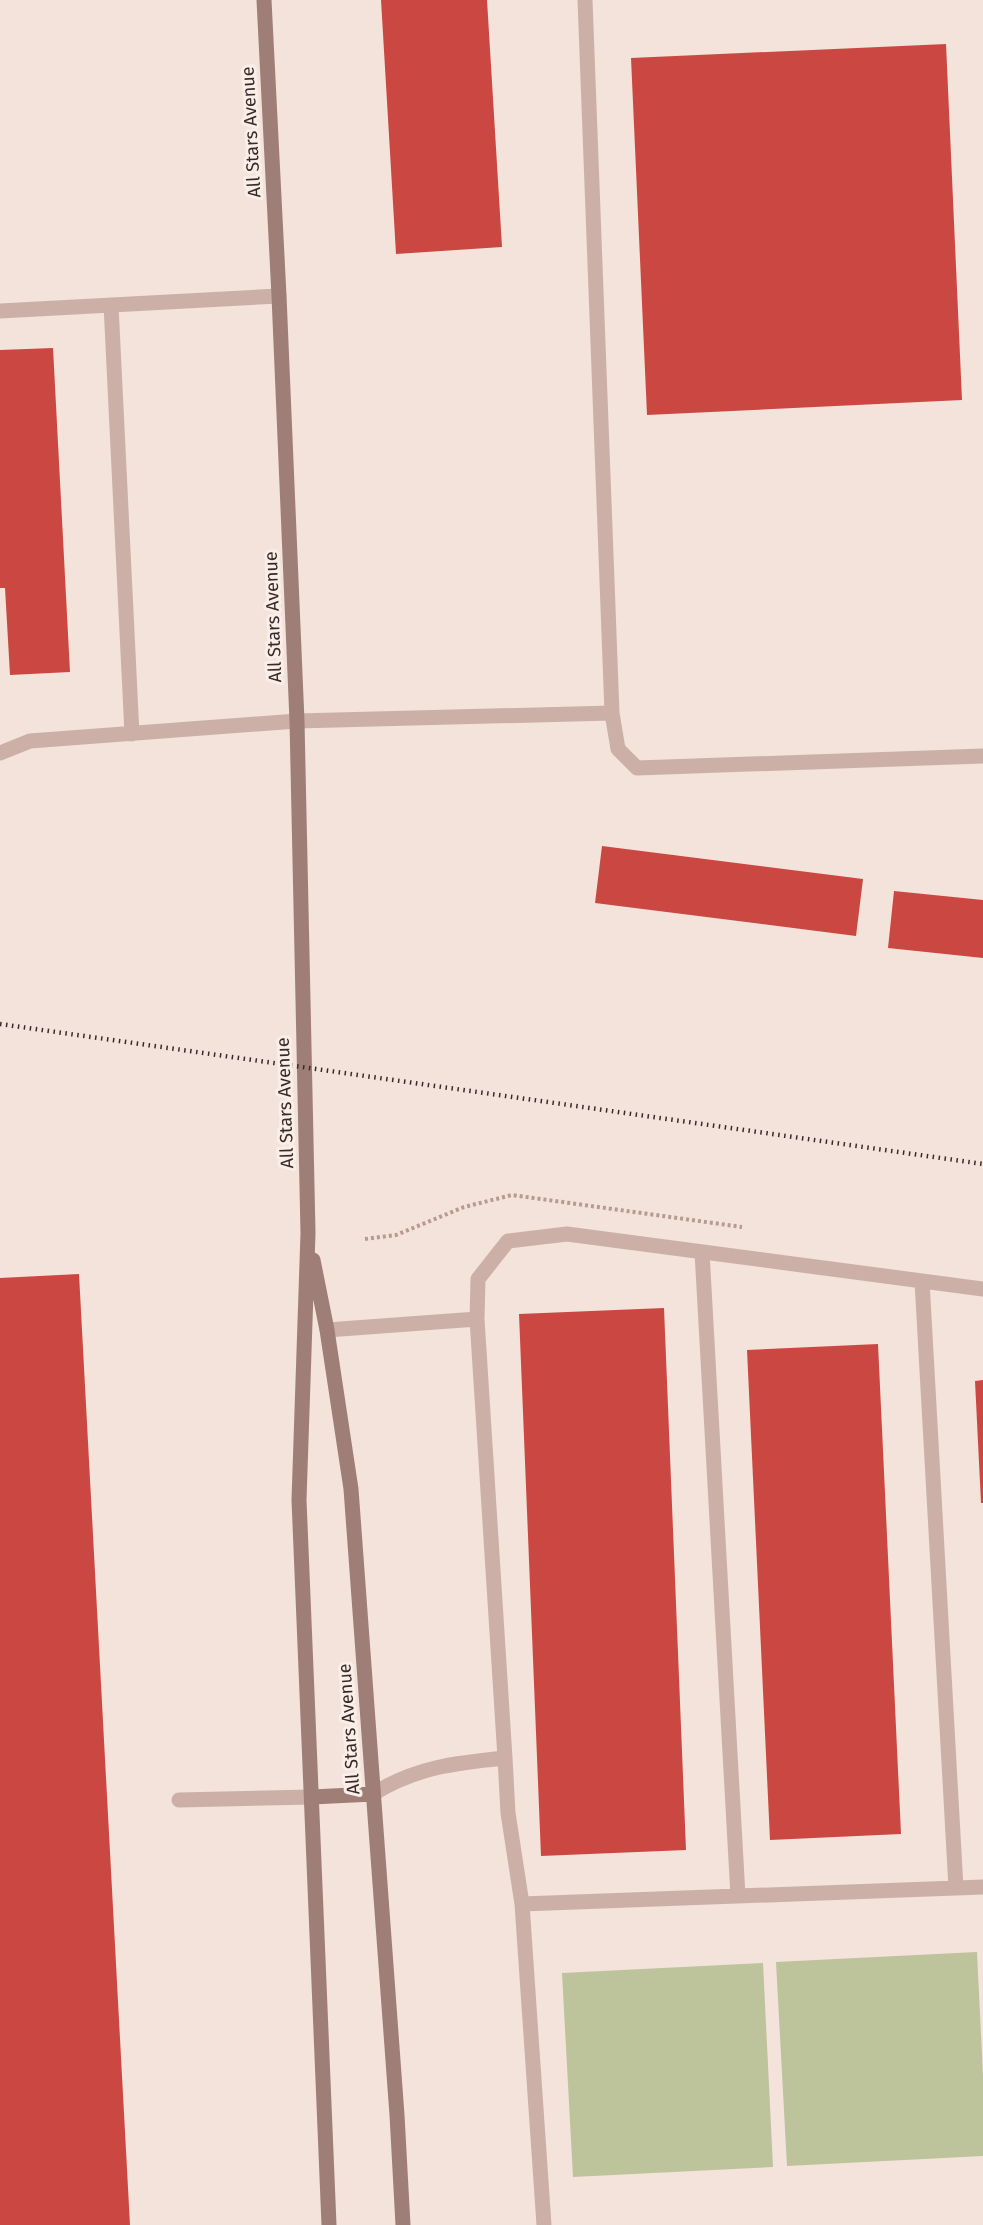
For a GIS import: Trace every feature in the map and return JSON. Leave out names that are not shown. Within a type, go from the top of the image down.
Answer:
[{"type":"street","name":"All Stars Avenue","points":[[264,0],[297,721],[308,1233],[298,1500],[329,2225]]},
{"type":"street","name":"All Stars Avenue","points":[[308,1233],[327,1330],[351,1490],[403,2225]]},
{"type":"street","points":[[312,1797],[373,1794]]},
{"type":"lane","points":[[585,0],[612,713],[618,749],[638,768],[983,756]]},
{"type":"lane","points":[[0,311],[279,296]]},
{"type":"lane","points":[[111,305],[132,734]]},
{"type":"lane","points":[[0,753],[30,741],[297,721],[612,713]]},
{"type":"lane","points":[[544,2225],[522,1904],[508,1814],[477,1319],[478,1279],[508,1241],[567,1234],[983,1289]]},
{"type":"lane","points":[[702,1252],[738,1896]]},
{"type":"lane","points":[[922,1281],[956,1888]]},
{"type":"lane","points":[[327,1330],[477,1319]]},
{"type":"lane","points":[[373,1794],[395,1780],[417,1772],[505,1758]]},
{"type":"lane","points":[[179,1800],[312,1797]]},
{"type":"lane","points":[[522,1904],[983,1887]]},
{"type":"green space","points":[[977,1952],[983,2076],[983,2156],[787,2166],[776,1962]]},
{"type":"green space","points":[[763,1963],[773,2167],[573,2177],[562,1973]]},
{"type":"building","points":[[381,0],[487,0],[502,247],[396,254]]},
{"type":"building","points":[[946,44],[962,400],[647,415],[631,58]]},
{"type":"building","points":[[53,348],[70,672],[10,675],[5,588],[0,588],[0,350]]},
{"type":"building","points":[[602,846],[863,879],[856,936],[595,903]]},
{"type":"building","points":[[894,891],[983,900],[983,958],[888,948]]},
{"type":"building","points":[[79,1274],[130,2225],[0,2225],[0,1278]]},
{"type":"building","points":[[664,1308],[686,1850],[541,1856],[519,1314]]},
{"type":"building","points":[[878,1344],[901,1834],[770,1840],[747,1350]]},
{"type":"building","points":[[983,1380],[983,1503],[981,1503],[975,1381]]},
{"type":"railway","points":[[0,1024],[983,1164]]}]
